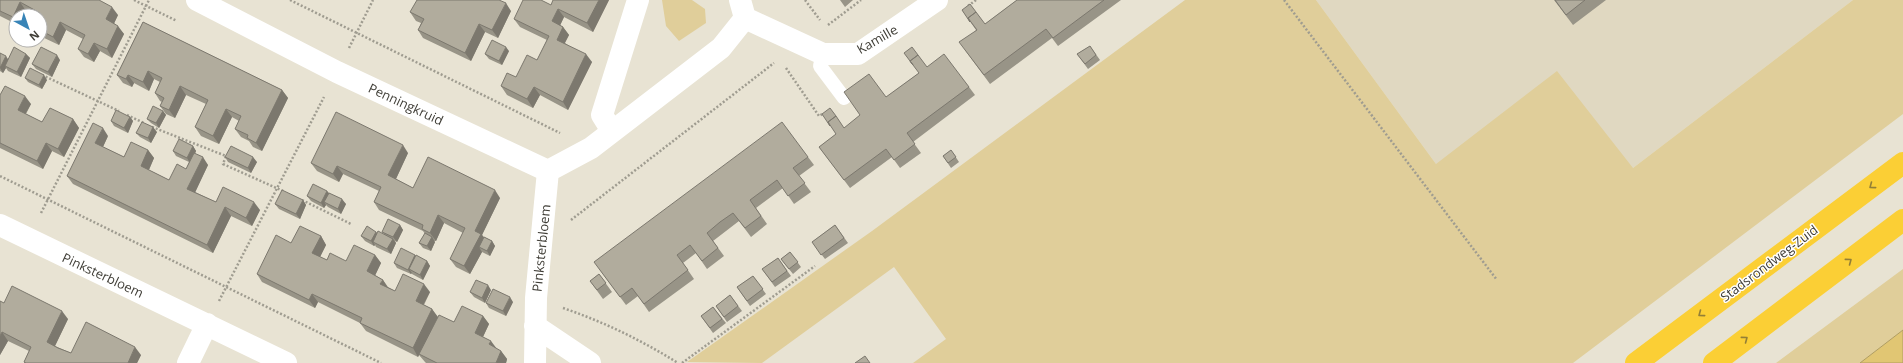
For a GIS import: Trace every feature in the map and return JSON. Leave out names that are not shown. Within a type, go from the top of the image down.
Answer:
[{"type":"highway","name":"Stadsrondweg-Zuid","points":[[1636,363],[1903,163]]},
{"type":"highway","points":[[1714,363],[1903,220]]},
{"type":"street","name":"Penningkruid","points":[[197,0],[337,72],[548,171]]},
{"type":"street","points":[[612,131],[602,114],[638,0]]},
{"type":"street","name":"Kamille","points":[[742,9],[802,44],[823,54],[858,54],[936,0]]},
{"type":"street","points":[[548,171],[591,148],[721,48],[742,9]]},
{"type":"street","name":"Pinksterbloem","points":[[535,363],[536,298],[548,171]]},
{"type":"street","name":"Pinksterbloem","points":[[0,225],[286,363]]},
{"type":"street","points":[[188,363],[207,324]]},
{"type":"street","points":[[535,326],[590,363]]},
{"type":"lane","points":[[823,54],[820,66],[844,98]]},
{"type":"path","points":[[28,239],[150,0]]},
{"type":"path","points":[[290,0],[591,148]]},
{"type":"path","points":[[207,324],[373,0]]},
{"type":"path","points":[[805,0],[825,27]]},
{"type":"path","points":[[802,44],[861,0]]},
{"type":"path","points":[[964,9],[976,0]]},
{"type":"path","points":[[1284,0],[1497,280]]},
{"type":"path","points":[[543,224],[562,227],[779,59]]},
{"type":"path","points":[[784,66],[819,116],[844,98]]},
{"type":"path","points":[[38,73],[160,131],[226,156],[223,164],[284,191]]},
{"type":"path","points":[[0,176],[381,363]]},
{"type":"path","points":[[297,198],[351,224]]},
{"type":"path","points":[[682,363],[815,266]]},
{"type":"path","points":[[536,298],[598,320],[643,341],[678,363]]},
{"type":"shaded area","points":[[662,0],[692,0],[705,9],[706,23],[679,41],[666,26]]},
{"type":"shaded area","points":[[1185,0],[1316,0],[1436,164],[1557,71],[1633,168],[1853,0],[1903,0],[1903,114],[1573,363],[913,363],[946,339],[894,267],[762,363],[687,362],[872,231]]},
{"type":"shaded area","points":[[1316,0],[1853,0],[1633,168],[1436,164]]},
{"type":"shaded area","points":[[1903,269],[1903,330],[1860,363],[1776,363]]},
{"type":"shaded area","points":[[1903,330],[1903,363],[1860,363]]},
{"type":"building","points":[[0,0],[99,0],[112,7],[106,19],[118,26],[107,49],[94,43],[88,54],[78,49],[85,35],[60,22],[53,37],[48,34],[48,8],[31,8],[20,2],[17,8],[8,8],[8,15],[0,11]]},
{"type":"building","points":[[417,0],[499,0],[506,3],[492,30],[479,24],[465,53],[418,30],[424,19],[410,12]]},
{"type":"building","points":[[523,0],[541,0],[551,5],[553,0],[599,0],[587,23],[558,9],[552,21],[563,27],[557,40],[586,54],[563,102],[534,87],[527,99],[501,86],[507,73],[516,77],[527,55],[537,60],[549,36],[514,19]]},
{"type":"building","points":[[1017,0],[1104,0],[1053,38],[1046,29],[984,75],[959,42],[977,30],[968,18],[976,12],[985,24]]},
{"type":"building","points":[[1555,0],[1585,0],[1566,15]]},
{"type":"building","points":[[970,4],[976,12],[968,18],[970,22],[962,10]]},
{"type":"building","points":[[143,22],[282,90],[256,143],[247,138],[248,135],[235,129],[241,116],[226,109],[213,136],[195,127],[208,100],[180,86],[169,110],[160,106],[164,98],[155,93],[162,78],[148,71],[143,82],[128,75],[126,79],[117,75]]},
{"type":"building","points":[[492,40],[506,47],[499,61],[485,54]]},
{"type":"building","points":[[1090,46],[1096,55],[1085,64],[1077,54]]},
{"type":"building","points":[[912,47],[918,55],[910,61],[904,53]]},
{"type":"building","points":[[14,48],[26,54],[17,72],[5,66]]},
{"type":"building","points":[[40,48],[57,55],[48,72],[32,64]]},
{"type":"building","points":[[0,53],[6,56],[0,68]]},
{"type":"building","points":[[944,54],[969,87],[907,133],[915,144],[894,160],[886,149],[844,180],[819,147],[836,134],[828,122],[836,116],[844,128],[860,115],[844,92],[869,74],[886,97],[919,73],[910,61],[918,55],[927,67]]},
{"type":"building","points":[[30,68],[44,75],[39,85],[25,78]]},
{"type":"building","points":[[5,86],[25,96],[18,110],[42,122],[50,108],[73,119],[58,149],[46,143],[37,161],[0,143],[0,95]]},
{"type":"building","points":[[153,106],[163,111],[156,123],[147,119]]},
{"type":"building","points":[[830,108],[836,116],[828,122],[830,126],[822,114]]},
{"type":"building","points":[[116,110],[130,117],[124,128],[111,121]]},
{"type":"building","points":[[336,112],[403,145],[388,175],[413,188],[428,157],[495,190],[475,231],[481,234],[464,266],[450,259],[465,228],[438,215],[430,233],[422,229],[423,225],[374,202],[381,187],[337,166],[333,174],[311,163]]},
{"type":"building","points":[[142,122],[153,127],[148,138],[136,133]]},
{"type":"building","points":[[782,122],[808,157],[793,168],[805,183],[788,196],[777,180],[750,200],[761,216],[745,228],[733,213],[720,222],[707,233],[718,248],[702,261],[690,245],[677,255],[688,270],[644,304],[632,288],[620,297],[594,262]]},
{"type":"building","points":[[93,123],[103,128],[95,143],[124,157],[131,142],[148,150],[141,166],[169,180],[177,164],[186,169],[194,153],[203,157],[187,189],[216,202],[223,187],[254,202],[246,218],[225,207],[207,245],[67,176]]},
{"type":"building","points":[[179,139],[193,146],[187,158],[173,151]]},
{"type":"building","points":[[231,146],[253,157],[248,168],[225,157]]},
{"type":"building","points":[[951,150],[956,157],[948,163],[943,156]]},
{"type":"building","points":[[313,184],[327,191],[321,203],[307,196]]},
{"type":"building","points":[[282,190],[303,200],[296,214],[275,204]]},
{"type":"building","points":[[329,193],[342,199],[338,209],[324,202]]},
{"type":"building","points":[[388,219],[400,225],[393,237],[382,232]]},
{"type":"building","points":[[835,225],[844,238],[821,255],[812,242]]},
{"type":"building","points":[[300,226],[321,236],[312,253],[327,260],[330,253],[346,261],[354,245],[375,255],[367,271],[383,280],[380,284],[395,291],[403,274],[424,284],[416,301],[432,309],[413,348],[360,323],[362,318],[312,294],[309,300],[257,274],[276,235],[291,243]]},
{"type":"building","points":[[367,226],[376,232],[371,241],[361,236]]},
{"type":"building","points":[[378,231],[393,239],[387,249],[373,242]]},
{"type":"building","points":[[425,233],[432,237],[427,246],[419,243]]},
{"type":"building","points":[[484,237],[492,241],[487,251],[479,247]]},
{"type":"building","points":[[401,248],[415,255],[408,270],[394,263]]},
{"type":"building","points":[[790,252],[798,262],[789,269],[781,259]]},
{"type":"building","points":[[416,255],[427,261],[420,275],[409,269]]},
{"type":"building","points":[[778,258],[787,271],[772,282],[762,269]]},
{"type":"building","points":[[599,274],[606,283],[597,290],[590,281]]},
{"type":"building","points":[[753,276],[763,289],[747,301],[737,287]]},
{"type":"building","points":[[476,280],[488,285],[482,298],[470,292]]},
{"type":"building","points":[[12,286],[62,311],[47,342],[71,353],[86,322],[135,347],[128,363],[24,362],[31,347],[2,332],[0,336],[0,301],[4,303]]},
{"type":"building","points":[[493,289],[510,297],[503,311],[486,303]]},
{"type":"building","points":[[730,295],[738,306],[724,317],[716,306]]},
{"type":"building","points":[[462,306],[483,316],[475,333],[491,341],[489,344],[501,351],[496,363],[437,363],[419,354],[439,315],[454,322]]},
{"type":"building","points":[[713,307],[722,319],[710,328],[701,316]]},
{"type":"building","points":[[865,356],[870,363],[855,363]]}]
